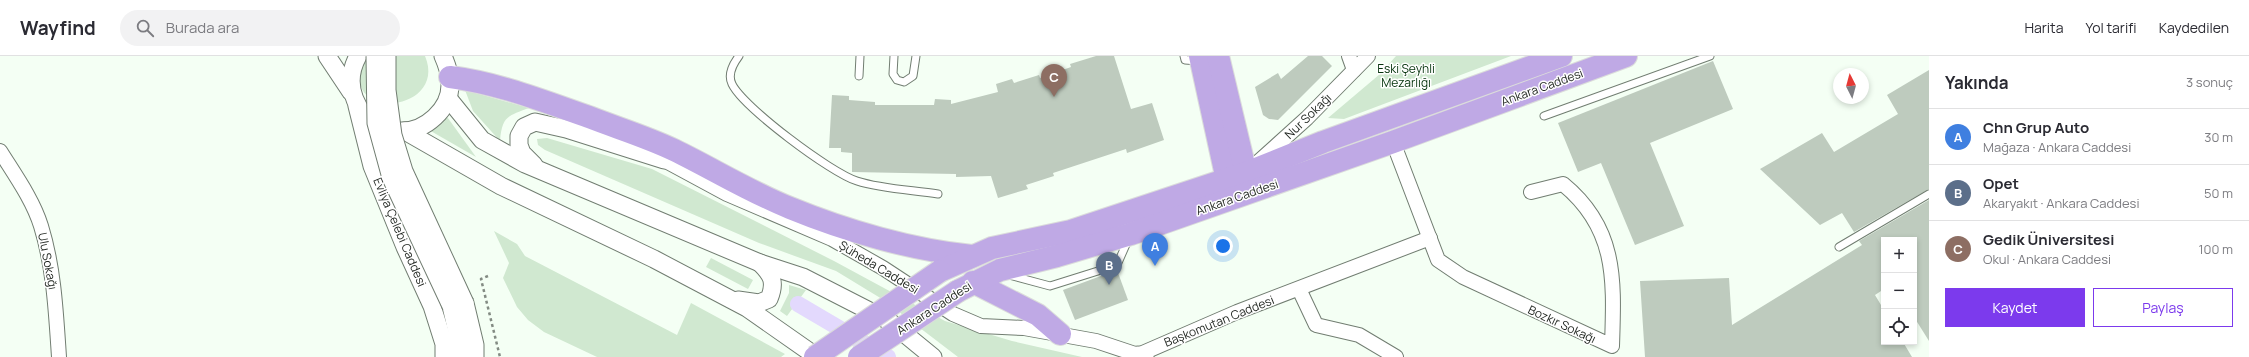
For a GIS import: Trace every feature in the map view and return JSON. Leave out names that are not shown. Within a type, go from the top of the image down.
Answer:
[{"type":"main road","name":"Ankara Caddesi","points":[[816,357],[940,271],[972,256],[1005,244],[1071,231],[1236,176],[1323,142],[1560,56]]},
{"type":"main road","name":"Ankara Caddesi","points":[[859,357],[965,287],[995,272],[1016,264],[1057,256],[1131,234],[1393,142],[1626,56]]},
{"type":"main road","points":[[1201,57],[1243,195]]},
{"type":"main road","points":[[448,71],[471,80],[523,93],[628,132],[673,150],[790,208],[827,222],[941,253],[972,256]]},
{"type":"main road","points":[[965,287],[1038,315],[1060,334]]},
{"type":"street","points":[[327,56],[366,117],[377,126],[391,130],[405,131],[419,128],[431,121],[441,110],[448,71]]},
{"type":"street","points":[[354,99],[350,78],[358,56]]},
{"type":"street","name":"Evliya Çelebi Caddesi","points":[[375,56],[376,123],[391,178],[458,305]]},
{"type":"street","points":[[387,56],[387,90],[393,135],[404,171],[475,345],[475,357]]},
{"type":"street","points":[[1349,56],[1354,70]]},
{"type":"street","name":"Nur Sokağı","points":[[1236,176],[1307,118],[1368,56]]},
{"type":"street","points":[[448,71],[482,140],[538,170],[760,262],[803,277],[889,321],[933,357]]},
{"type":"street","name":"Evliya Çelebi Caddesi","points":[[354,99],[372,166],[405,247],[432,306],[444,344],[444,357]]},
{"type":"street","points":[[1307,118],[1306,134],[1310,138],[1323,142]]},
{"type":"street","points":[[538,170],[522,153],[519,145],[519,136],[524,127],[536,122],[566,128],[664,160]]},
{"type":"street","points":[[405,131],[502,186],[654,259],[747,308],[816,357]]},
{"type":"street","name":"Şüheda Caddesi","points":[[628,132],[664,160],[727,194],[832,239],[883,268],[958,316],[981,326],[1024,328],[1096,341],[1141,356]]},
{"type":"street","name":"Bozkır Sokağı","points":[[1393,142],[1438,260],[1463,277],[1613,352],[1612,268],[1597,222],[1580,198],[1563,184],[1531,192]]},
{"type":"street","name":"Ulu Sokağı","points":[[0,151],[27,196],[41,225],[48,253],[52,279],[60,357]]},
{"type":"street","name":"Başkomutan Caddesi","points":[[1141,356],[1237,312],[1430,238]]},
{"type":"street","points":[[730,299],[759,303],[769,299],[774,288],[772,276],[760,262]]},
{"type":"street","points":[[1300,289],[1316,325],[1358,335],[1396,357]]},
{"type":"street","points":[[458,305],[460,357]]},
{"type":"lane","points":[[739,56],[730,72],[732,83],[739,95],[800,148],[856,181],[938,194]]},
{"type":"lane","points":[[859,76],[860,56]]},
{"type":"lane","points":[[894,56],[893,74],[897,80],[904,82],[914,76],[916,56]]},
{"type":"lane","points":[[1544,116],[1710,56]]},
{"type":"lane","points":[[1839,247],[1929,194]]},
{"type":"path","points":[[488,276],[481,279],[500,357]]},
{"type":"green space","points":[[359,56],[425,56],[428,72],[425,85],[416,95],[404,101],[390,103],[377,101],[366,95],[360,84]]},
{"type":"green space","name":"Eski Şeyhli Mezarlığı","points":[[1396,56],[1511,56],[1344,119],[1328,118],[1380,74]]},
{"type":"green space","points":[[465,90],[529,108],[507,118],[502,126],[500,141],[473,111]]},
{"type":"green space","points":[[445,114],[476,157],[429,130]]},
{"type":"green space","points":[[547,138],[652,169],[834,261],[945,321],[1012,341],[1082,357],[958,357],[882,299],[836,271],[759,243],[545,150],[538,145],[537,139]]},
{"type":"green space","points":[[494,231],[517,244],[525,256],[677,335],[691,303],[785,354],[781,357],[597,357],[544,332],[528,320],[517,307],[503,278],[509,263]]},
{"type":"green space","points":[[711,258],[753,280],[748,289],[706,267]]},
{"type":"green space","points":[[789,285],[806,290],[787,316],[780,311],[789,293]]},
{"type":"building","points":[[1096,56],[1114,56],[1131,109],[1152,103],[1164,140],[1127,153],[1126,149],[1053,173],[1054,176],[1026,185],[1028,189],[998,198],[991,176],[956,177],[956,174],[852,172],[852,153],[841,152],[841,148],[829,148],[832,95],[849,96],[849,100],[875,102],[875,105],[934,105],[935,99],[951,100],[951,104],[998,92],[996,84],[1012,79],[1014,83],[1039,75],[1040,78],[1071,67],[1070,64]]},
{"type":"building","points":[[1308,56],[1322,56],[1332,66],[1278,120],[1269,119],[1263,115],[1255,87],[1278,73],[1281,79]]},
{"type":"building","points":[[1713,61],[1733,109],[1650,143],[1684,226],[1635,245],[1601,163],[1578,172],[1558,123]]},
{"type":"building","points":[[1929,70],[1929,189],[1854,232],[1842,213],[1820,225],[1760,169],[1822,133],[1834,152],[1898,114],[1887,95]]},
{"type":"building","points":[[1929,200],[1929,341],[1917,322],[1917,237],[1881,237],[1881,291],[1875,295],[1881,305],[1881,345],[1905,345],[1912,357],[1645,357],[1640,281],[1729,278],[1732,325],[1862,245],[1859,241]]},
{"type":"building","points":[[1117,270],[1128,300],[1075,320],[1063,290]]},
{"type":"waterway","points":[[798,304],[888,357]]},
{"type":"place","name":"Gedik Üniversitesi","points":[[1054,97]]},
{"type":"place","name":"Chn Grup Auto","points":[[1155,266]]},
{"type":"place","name":"Opet","points":[[1109,285]]}]
